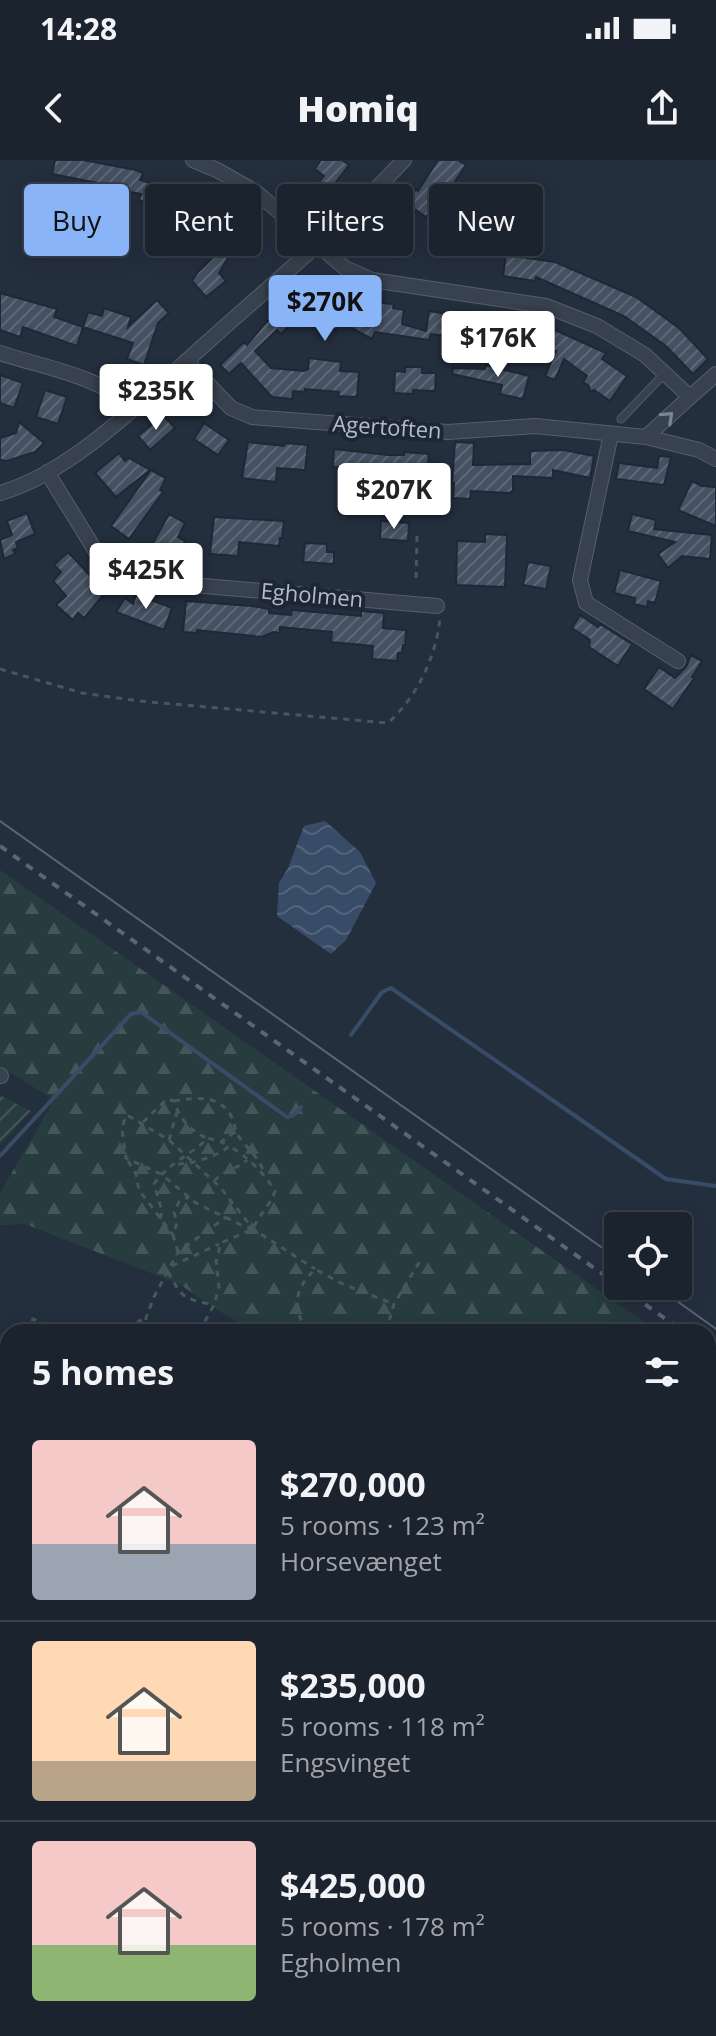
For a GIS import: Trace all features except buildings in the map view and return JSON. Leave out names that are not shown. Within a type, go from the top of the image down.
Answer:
[{"type":"street","points":[[193,160],[256,192],[277,211]]},
{"type":"street","points":[[379,184],[404,160]]},
{"type":"street","points":[[0,493],[47,472],[89,444],[304,256]]},
{"type":"street","points":[[330,256],[345,268],[372,280],[546,306],[597,326],[645,355],[690,397]]},
{"type":"street","points":[[0,353],[100,385],[119,395],[132,408]]},
{"type":"street","name":"Agertoften","points":[[186,361],[231,408],[252,417],[448,432],[535,426],[646,437],[699,450],[716,459]]},
{"type":"street","points":[[646,437],[716,374]]},
{"type":"street","points":[[611,434],[580,580],[582,594],[586,603],[678,661]]},
{"type":"street","name":"Egholmen","points":[[47,472],[95,550],[125,572],[158,582],[437,606]]},
{"type":"lane","points":[[621,419],[665,373]]},
{"type":"path","points":[[416,578],[417,536]]},
{"type":"path","points":[[0,669],[96,695],[388,723],[420,683],[440,620],[437,606]]},
{"type":"path","points":[[143,1122],[167,1099],[207,1098],[218,1102],[232,1117],[235,1132],[262,1165],[265,1176]]},
{"type":"path","points":[[172,1266],[253,1229],[272,1201],[275,1191],[248,1160],[229,1146],[195,1132],[177,1112],[174,1101]]},
{"type":"path","points":[[169,1140],[177,1112]]},
{"type":"path","points":[[178,1252],[173,1235],[139,1190],[136,1174],[126,1158],[121,1134],[127,1115],[169,1140],[195,1163],[253,1229]]},
{"type":"path","points":[[221,1142],[235,1132]]},
{"type":"path","points":[[160,1219],[162,1211],[154,1184],[161,1174],[208,1138]]},
{"type":"path","points":[[178,1164],[195,1163],[229,1146]]},
{"type":"path","points":[[126,1158],[161,1174],[189,1197],[253,1229],[315,1269],[394,1304]]},
{"type":"path","points":[[214,1181],[248,1160]]},
{"type":"path","points":[[173,1235],[177,1223],[174,1212],[179,1202],[189,1197]]},
{"type":"path","points":[[162,1211],[174,1212]]},
{"type":"path","points":[[146,1324],[178,1252],[227,1216]]},
{"type":"path","points":[[203,1324],[219,1287],[216,1261],[221,1243]]},
{"type":"path","points":[[388,1324],[394,1304],[420,1261]]},
{"type":"path","points":[[302,1324],[295,1305],[303,1282],[315,1269]]},
{"type":"path","points":[[168,1272],[173,1286],[181,1295],[214,1305]]},
{"type":"path","points":[[136,1324],[146,1318]]},
{"type":"path","points":[[31,1324],[33,1319],[43,1323]]},
{"type":"green space","points":[[0,870],[604,1294],[604,1300],[612,1300],[647,1324],[239,1324],[179,1284],[25,1224],[0,1225],[0,1193],[54,1100],[0,1066]]},
{"type":"green space","points":[[0,1095],[31,1111],[0,1145]]},
{"type":"water","points":[[325,821],[360,852],[376,883],[346,940],[331,954],[277,916],[279,883],[304,826]]},
{"type":"waterway","points":[[351,1035],[382,992],[391,988],[666,1179],[716,1186]]},
{"type":"waterway","points":[[0,1156],[131,1014],[141,1012],[287,1117],[294,1115],[301,1107]]},
{"type":"tram line","points":[[0,821],[604,1249]]},
{"type":"tram line","points":[[676,1300],[709,1324]]},
{"type":"railway","points":[[0,846],[604,1275]]},
{"type":"railway","points":[[639,1300],[673,1324]]}]
